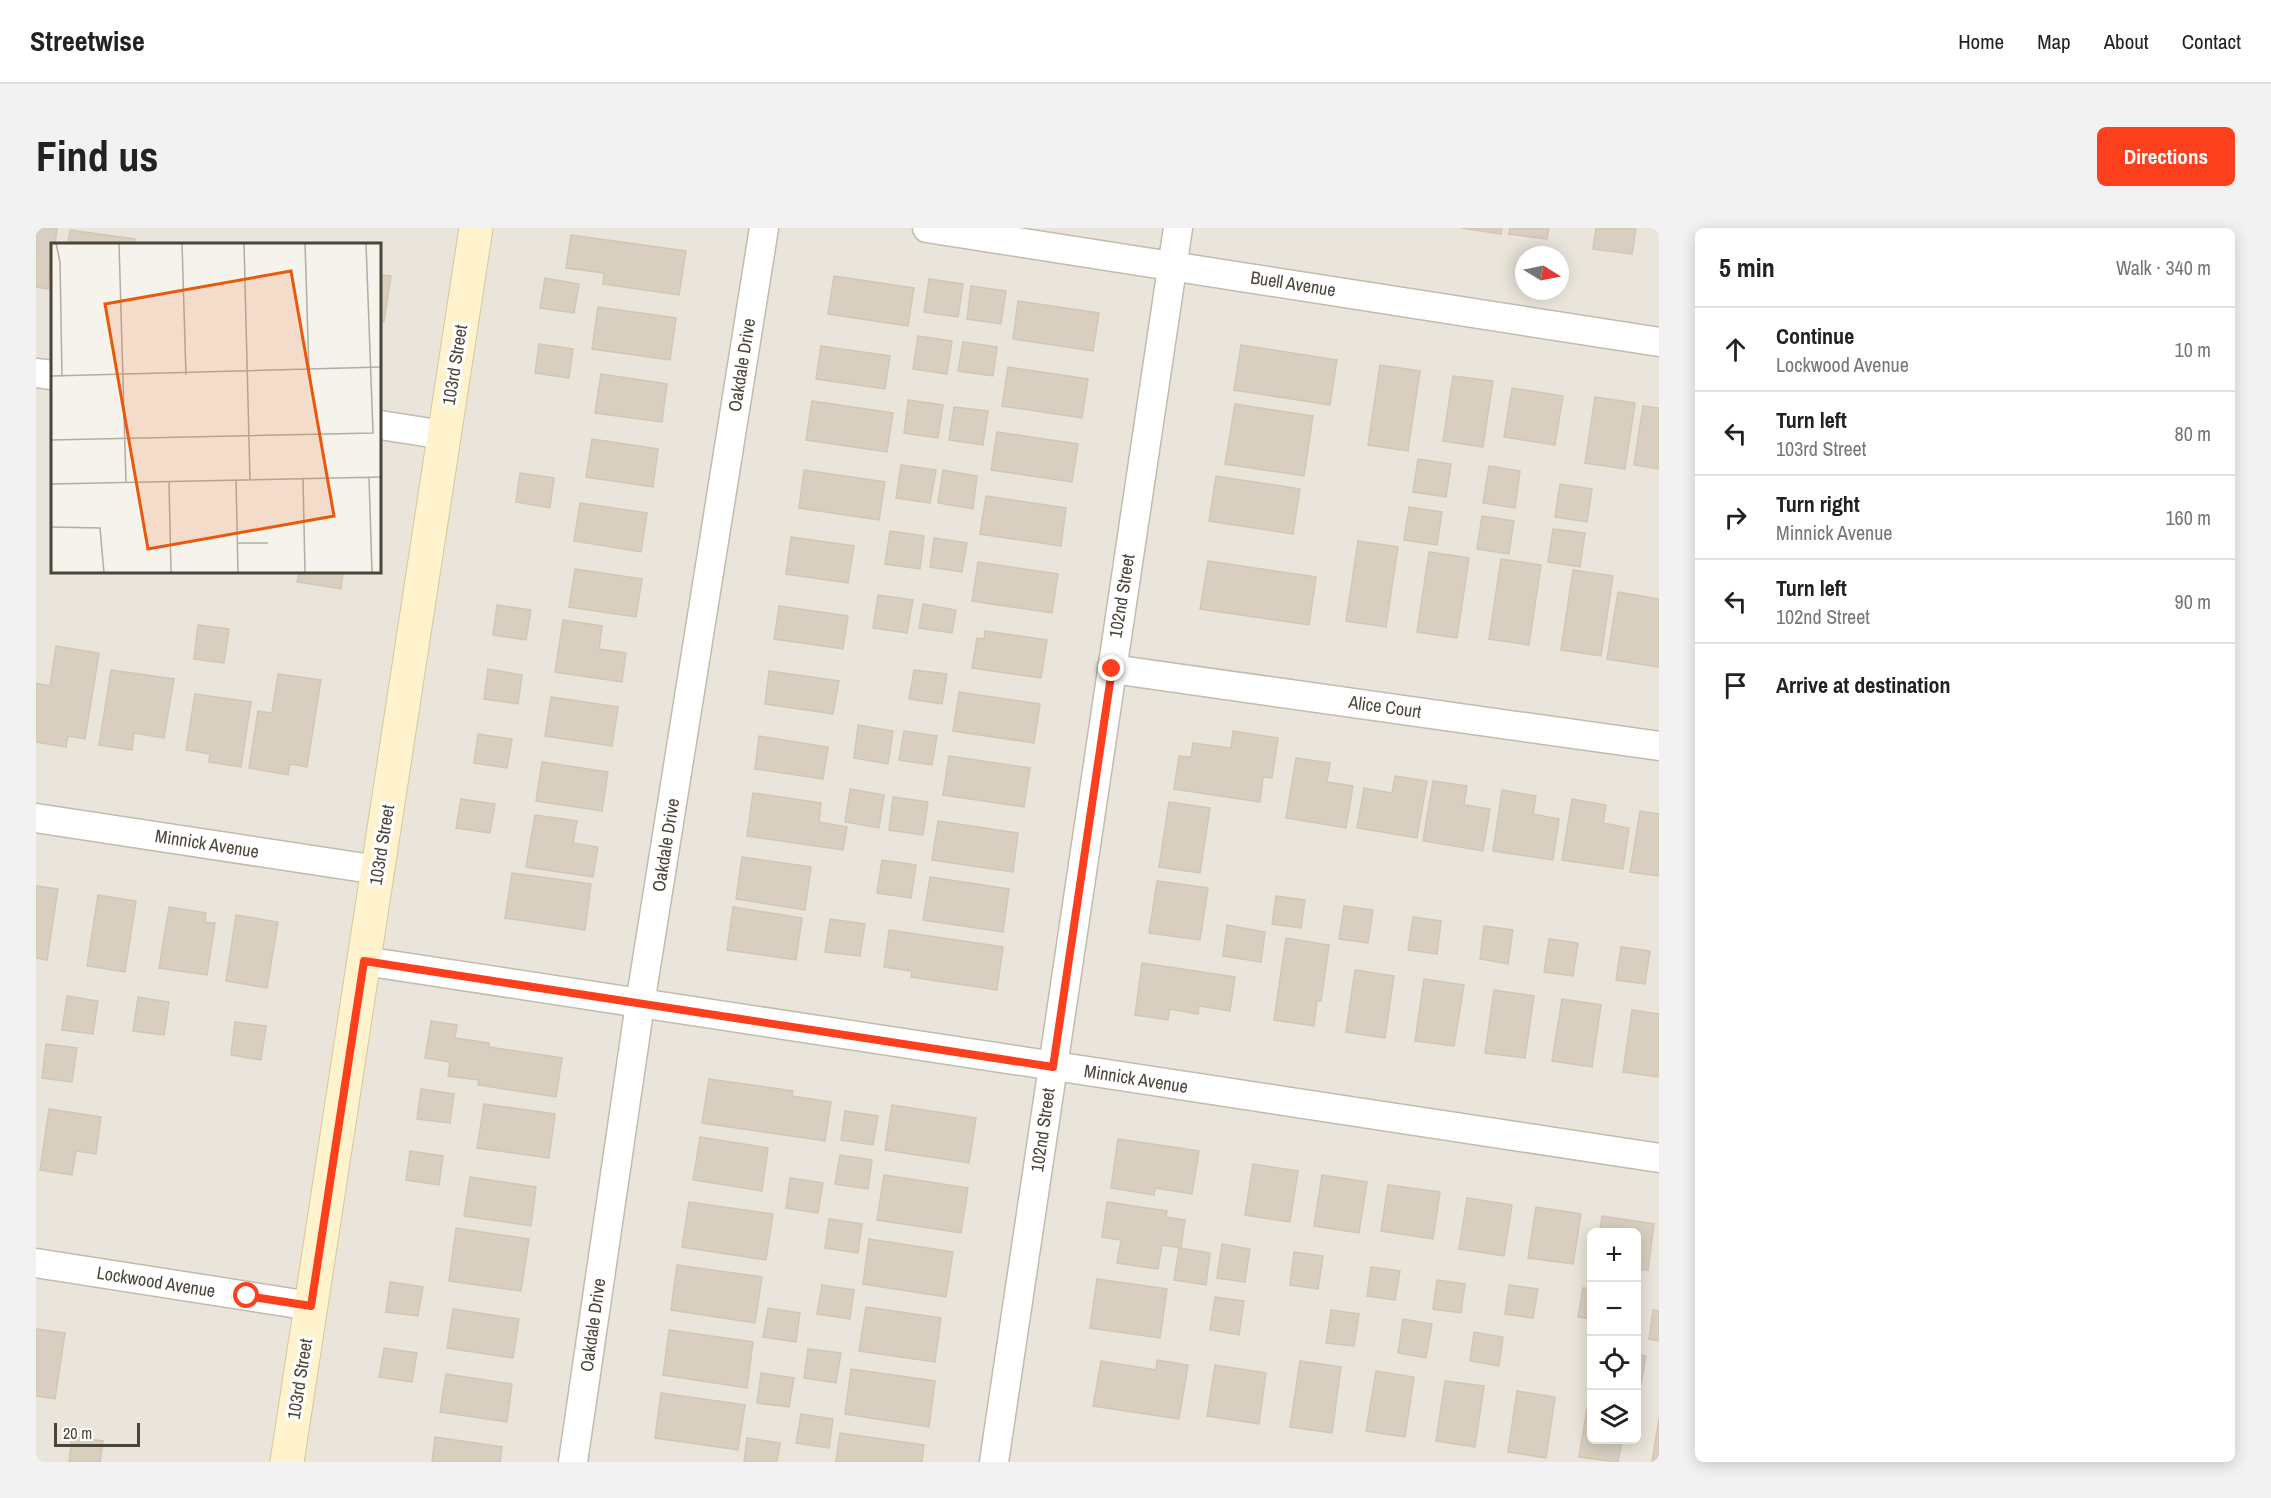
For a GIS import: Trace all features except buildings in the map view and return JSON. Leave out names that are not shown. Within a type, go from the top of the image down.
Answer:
[{"type":"main road","name":"103rd Street","points":[[287,1462],[476,228]]},
{"type":"street","name":"Oakdale Drive","points":[[573,1462],[640,1004],[764,228]]},
{"type":"street","name":"Buell Avenue","points":[[927,228],[1659,342]]},
{"type":"street","name":"102nd Street","points":[[996,1462],[1178,228]]},
{"type":"street","points":[[36,373],[51,375]]},
{"type":"street","points":[[381,425],[444,435]]},
{"type":"street","name":"Alice Court","points":[[1112,669],[1659,746]]},
{"type":"street","name":"Minnick Avenue","points":[[36,818],[378,870]]},
{"type":"street","name":"Minnick Avenue","points":[[364,961],[1659,1158]]},
{"type":"street","name":"Lockwood Avenue","points":[[36,1263],[311,1306]]},
{"type":"shaded area","points":[[36,228],[1659,228],[1659,1462],[36,1462]]},
{"type":"route","points":[[247,1296],[311,1306],[364,961],[1053,1067],[1112,669]]}]
